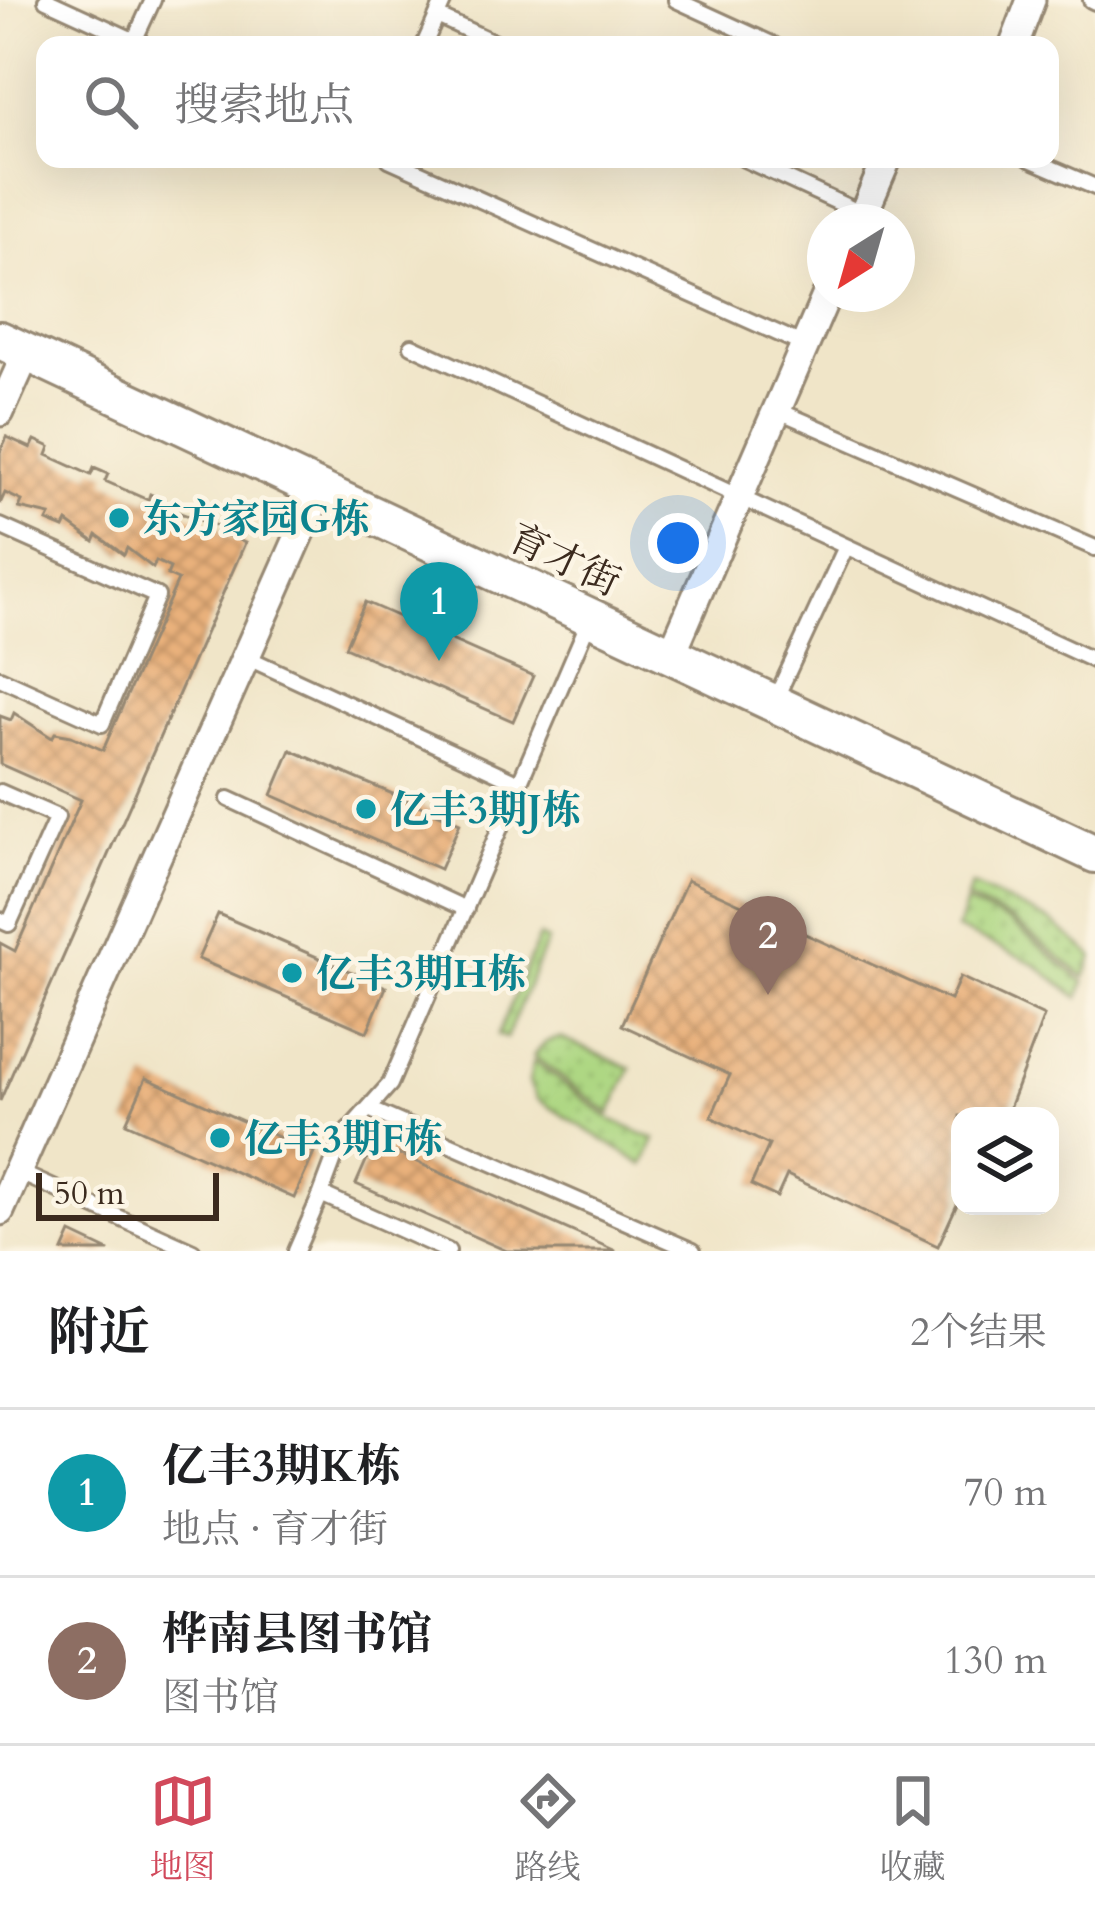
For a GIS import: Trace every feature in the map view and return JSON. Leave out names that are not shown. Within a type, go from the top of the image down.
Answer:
[{"type":"street","points":[[1017,36],[1031,0]]},
{"type":"street","points":[[867,204],[883,168]]},
{"type":"street","points":[[671,655],[819,312]]},
{"type":"street","points":[[0,412],[14,346]]},
{"type":"street","name":"育才街","points":[[14,346],[1095,854]]},
{"type":"street","points":[[0,1211],[320,490]]},
{"type":"lane","points":[[46,0],[124,36]]},
{"type":"lane","points":[[141,36],[153,0]]},
{"type":"lane","points":[[428,36],[444,0]]},
{"type":"lane","points":[[676,0],[754,36]]},
{"type":"lane","points":[[437,16],[480,36]]},
{"type":"lane","points":[[409,168],[804,345]]},
{"type":"lane","points":[[762,168],[833,204]]},
{"type":"lane","points":[[1051,168],[1095,187]]},
{"type":"lane","points":[[412,346],[1095,662]]},
{"type":"lane","points":[[777,410],[1095,548]]},
{"type":"lane","points":[[0,526],[157,596],[102,724],[0,678]]},
{"type":"lane","points":[[774,703],[845,549]]},
{"type":"lane","points":[[296,1251],[342,1138],[390,1084],[590,617]]},
{"type":"lane","points":[[245,657],[519,783]]},
{"type":"lane","points":[[0,792],[57,817],[9,924],[0,920]]},
{"type":"lane","points":[[230,799],[466,909]]},
{"type":"lane","points":[[369,1108],[693,1251]]},
{"type":"lane","points":[[18,1172],[193,1251]]},
{"type":"lane","points":[[321,1194],[448,1251]]},
{"type":"green space","points":[[971,885],[1052,922],[1093,956],[1085,977],[1012,920],[967,899]]},
{"type":"green space","points":[[966,903],[1010,922],[1084,982],[1079,998],[1033,963],[957,929]]},
{"type":"green space","points":[[539,937],[547,941],[506,1038],[498,1035]]},
{"type":"green space","points":[[560,1038],[631,1068],[610,1114],[533,1056],[546,1042]]},
{"type":"green space","points":[[533,1061],[613,1121],[655,1139],[644,1165],[537,1099],[529,1083]]},
{"type":"building","points":[[7,437],[31,448],[35,440],[50,447],[47,455],[91,475],[94,468],[108,474],[105,481],[148,500],[150,494],[168,502],[166,508],[222,528],[220,532],[245,543],[0,1101],[0,943],[15,951],[81,800],[0,764],[0,716],[11,720],[14,713],[52,738],[55,733],[71,736],[103,750],[178,580],[167,575],[170,568],[156,561],[153,568],[127,548],[124,555],[97,535],[94,542],[67,522],[64,528],[47,521],[50,515],[19,508],[22,501],[5,493],[0,504],[0,452]]},
{"type":"building","points":[[365,602],[533,676],[513,721],[345,647]]},
{"type":"building","name":"亿丰3期J栋","points":[[291,750],[460,823],[440,869],[272,795]]},
{"type":"building","points":[[687,880],[950,1000],[960,977],[1044,1016],[1009,1107],[951,1107],[952,1215],[938,1246],[787,1175],[777,1197],[751,1185],[769,1145],[711,1117],[730,1075],[622,1025]]},
{"type":"building","name":"亿丰3期H栋","points":[[218,914],[386,987],[367,1032],[198,959]]},
{"type":"building","name":"亿丰3期F栋","points":[[146,1078],[314,1153],[294,1198],[126,1123]]},
{"type":"building","points":[[374,1143],[616,1251],[507,1251],[356,1184]]},
{"type":"building","points":[[71,1233],[109,1251],[63,1251]]},
{"type":"place","name":"东方家园G栋","points":[[119,518]]},
{"type":"place","name":"亿丰3期K栋","points":[[439,661]]},
{"type":"place","name":"亿丰3期J栋","points":[[366,809]]},
{"type":"place","name":"亿丰3期H栋","points":[[292,973]]},
{"type":"place","name":"桦南县图书馆","points":[[768,995]]},
{"type":"place","name":"亿丰3期F栋","points":[[220,1138]]}]
